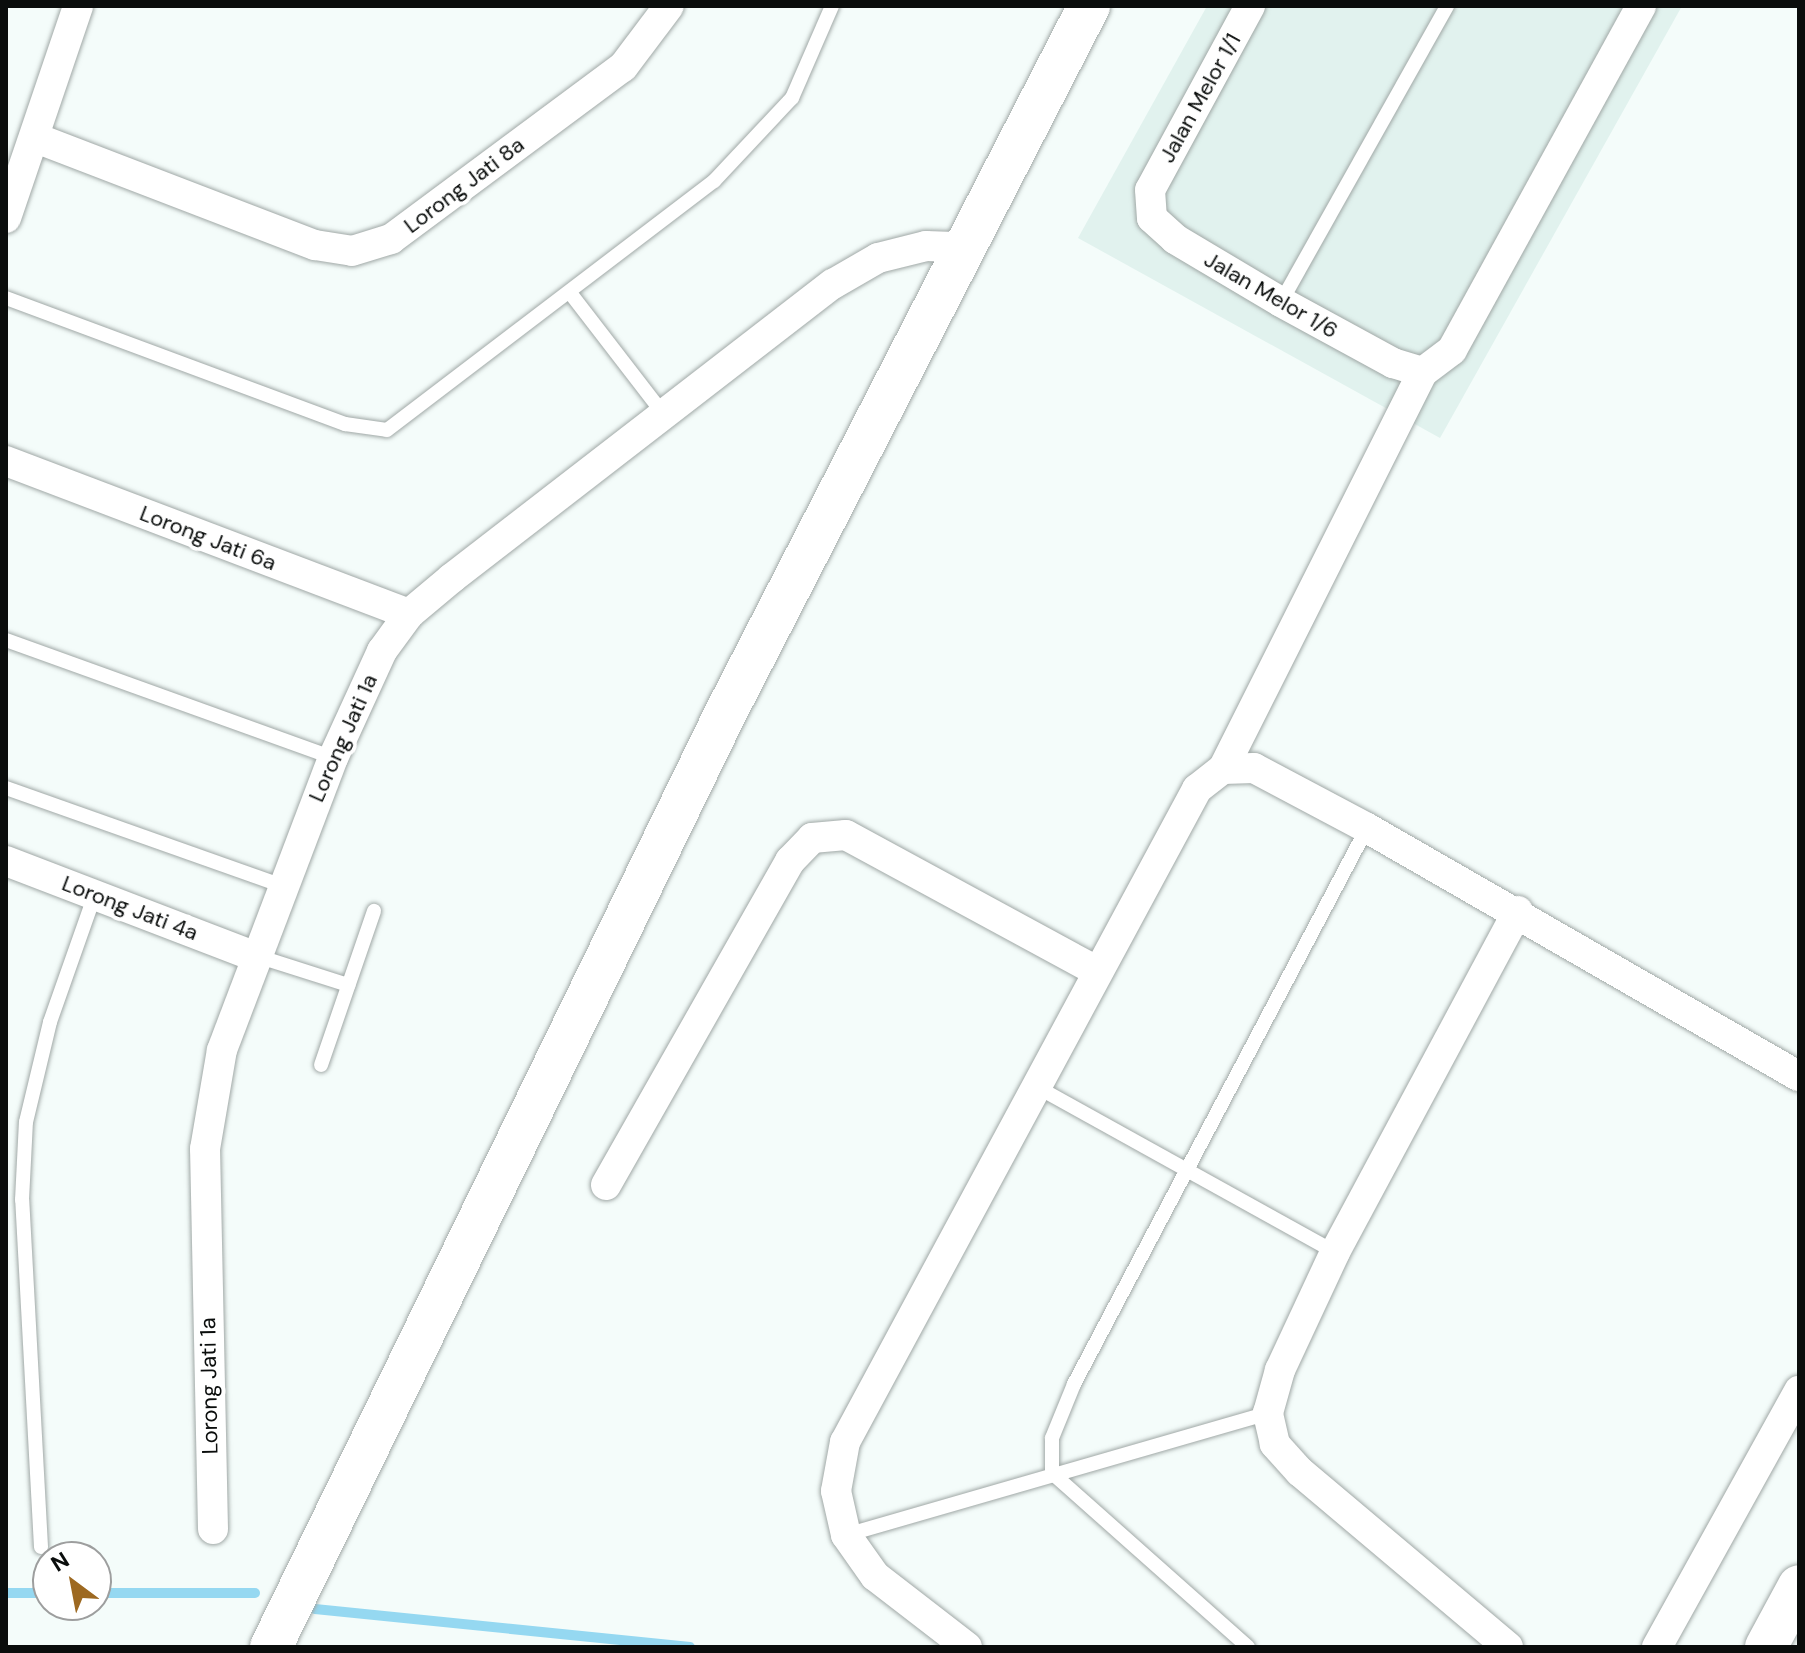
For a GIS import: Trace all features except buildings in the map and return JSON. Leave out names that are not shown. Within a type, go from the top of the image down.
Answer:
[{"type":"main road","points":[[274,1642],[724,716],[962,247],[1089,6]]},
{"type":"main road","points":[[1766,1647],[1799,1586]]},
{"type":"street","points":[[6,218],[36,138],[78,6]]},
{"type":"street","name":"Lorong Jati 8a","points":[[36,138],[315,245],[352,251],[391,239],[623,67],[669,6]]},
{"type":"street","name":"Jalan Melor 1/1","points":[[1150,190],[1250,6]]},
{"type":"street","points":[[967,1647],[875,1576],[846,1535],[836,1491],[845,1442],[1039,1088],[1096,971],[1197,789],[1223,769],[1423,372],[1452,350],[1640,6]]},
{"type":"street","name":"Jalan Melor 1/6","points":[[1150,190],[1152,218],[1175,239],[1393,363],[1423,372]]},
{"type":"street","name":"Lorong Jati 1a","points":[[213,1529],[205,1149],[222,1050],[254,956],[333,758],[382,651],[409,614],[662,412],[833,284],[878,258],[926,246],[962,247]]},
{"type":"street","name":"Lorong Jati 6a","points":[[6,461],[409,614]]},
{"type":"street","points":[[1223,769],[1254,768],[1367,828],[1518,911],[1799,1076]]},
{"type":"street","points":[[606,1185],[790,861],[812,838],[846,835],[1096,971]]},
{"type":"street","name":"Lorong Jati 4a","points":[[6,861],[254,956]]},
{"type":"street","points":[[1508,1647],[1300,1472],[1275,1444],[1268,1413],[1280,1370],[1335,1252],[1518,911]]},
{"type":"street","points":[[1657,1647],[1799,1391]]},
{"type":"lane","points":[[6,298],[345,424],[387,430],[571,294],[714,181],[764,134],[792,98],[832,6]]},
{"type":"lane","points":[[1281,302],[1447,6]]},
{"type":"lane","points":[[571,294],[662,412]]},
{"type":"lane","points":[[6,640],[333,758]]},
{"type":"lane","points":[[6,788],[282,886]]},
{"type":"lane","points":[[1248,1647],[1052,1473],[1052,1438],[1074,1384],[1367,828]]},
{"type":"lane","points":[[41,1541],[22,1200],[26,1122],[50,1022],[95,893]]},
{"type":"lane","points":[[321,1065],[374,911]]},
{"type":"lane","points":[[254,956],[348,985]]},
{"type":"lane","points":[[1039,1088],[1335,1252]]},
{"type":"lane","points":[[846,1535],[1268,1413]]},
{"type":"shaded area","points":[[1207,6],[1682,6],[1440,438],[1078,238]]},
{"type":"waterway","points":[[6,1593],[32,1593]]},
{"type":"waterway","points":[[112,1593],[255,1593]]},
{"type":"waterway","points":[[315,1609],[690,1647]]}]
